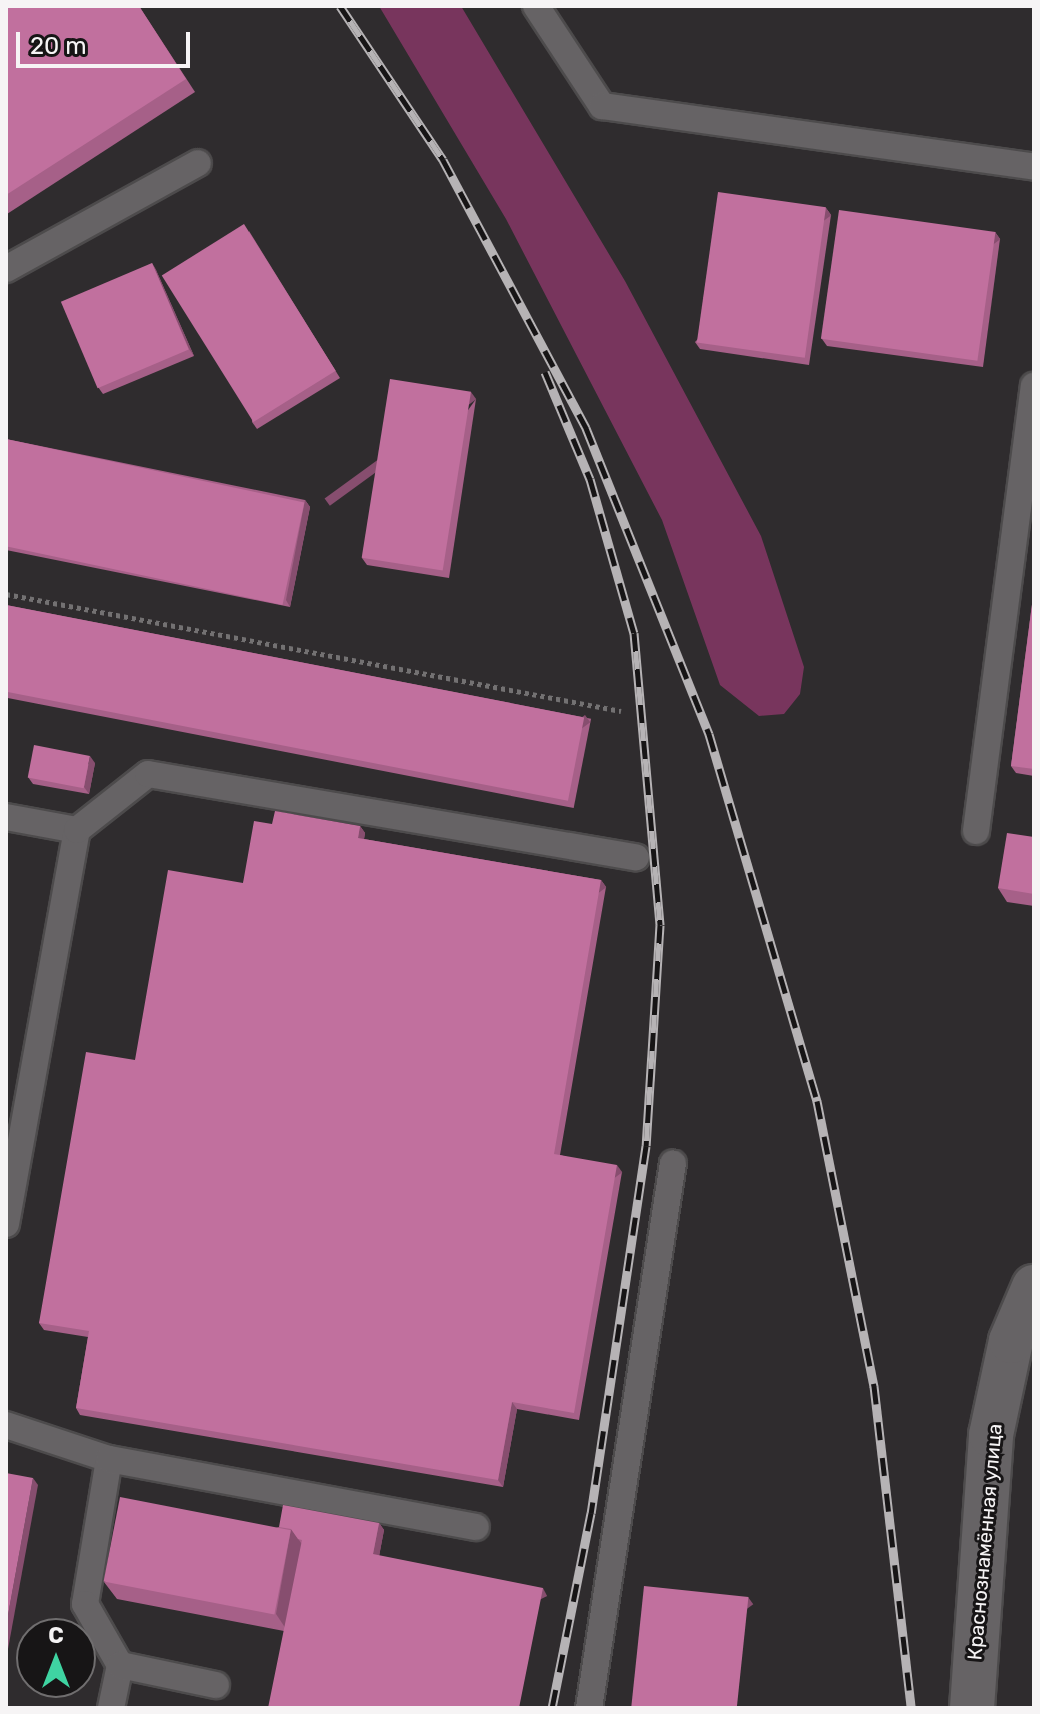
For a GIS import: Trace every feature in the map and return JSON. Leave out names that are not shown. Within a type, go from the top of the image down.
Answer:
[{"type":"street","name":"Краснознамённая улица","points":[[972,1708],[991,1435],[1011,1341],[1034,1287]]},
{"type":"lane","points":[[536,6],[602,106],[1034,167]]},
{"type":"lane","points":[[6,269],[198,163]]},
{"type":"lane","points":[[976,831],[1034,386]]},
{"type":"lane","points":[[6,1224],[77,830],[148,774],[636,857]]},
{"type":"lane","points":[[6,817],[77,830]]},
{"type":"lane","points":[[589,1708],[673,1163]]},
{"type":"lane","points":[[6,1425],[109,1459],[476,1527]]},
{"type":"lane","points":[[109,1459],[85,1604],[120,1665],[111,1708]]},
{"type":"lane","points":[[120,1665],[216,1685]]},
{"type":"path","points":[[6,594],[621,711]]},
{"type":"shaded area","points":[[379,6],[461,6],[625,281],[761,536],[804,667],[800,694],[784,714],[759,716],[720,685],[662,520],[506,219]]},
{"type":"building","points":[[6,6],[139,6],[186,79],[6,195]]},
{"type":"building","points":[[718,192],[826,207],[805,358],[697,343]]},
{"type":"building","points":[[839,210],[995,232],[977,361],[821,339]]},
{"type":"building","points":[[244,224],[336,371],[253,422],[162,275]]},
{"type":"building","points":[[152,263],[189,350],[98,388],[61,302]]},
{"type":"building","points":[[390,379],[471,392],[443,571],[362,558]]},
{"type":"building","points":[[6,439],[304,502],[283,605],[6,546]]},
{"type":"building","points":[[1034,589],[1034,769],[1011,766]]},
{"type":"building","points":[[6,605],[584,717],[568,801],[6,692]]},
{"type":"building","points":[[34,745],[90,756],[84,788],[28,777]]},
{"type":"building","points":[[275,811],[360,826],[358,838],[601,880],[554,1154],[617,1165],[574,1413],[512,1402],[498,1480],[76,1408],[89,1331],[39,1323],[86,1052],[135,1060],[168,870],[243,883],[254,821],[272,824]]},
{"type":"building","points":[[1007,833],[1034,837],[1034,894],[998,888]]},
{"type":"building","points":[[6,1473],[33,1478],[6,1626]]},
{"type":"building","points":[[120,1497],[291,1530],[274,1615],[104,1581]]},
{"type":"building","points":[[283,1505],[379,1523],[373,1554],[543,1588],[519,1708],[268,1708],[302,1540],[291,1529],[279,1527]]},
{"type":"building","points":[[644,1586],[748,1597],[737,1708],[631,1708]]},
{"type":"railway","points":[[340,6],[443,160],[586,428],[709,734],[817,1101],[874,1386],[911,1708]]},
{"type":"railway","points":[[545,372],[590,479],[634,633],[660,925],[646,1146],[591,1513],[552,1708]]}]
